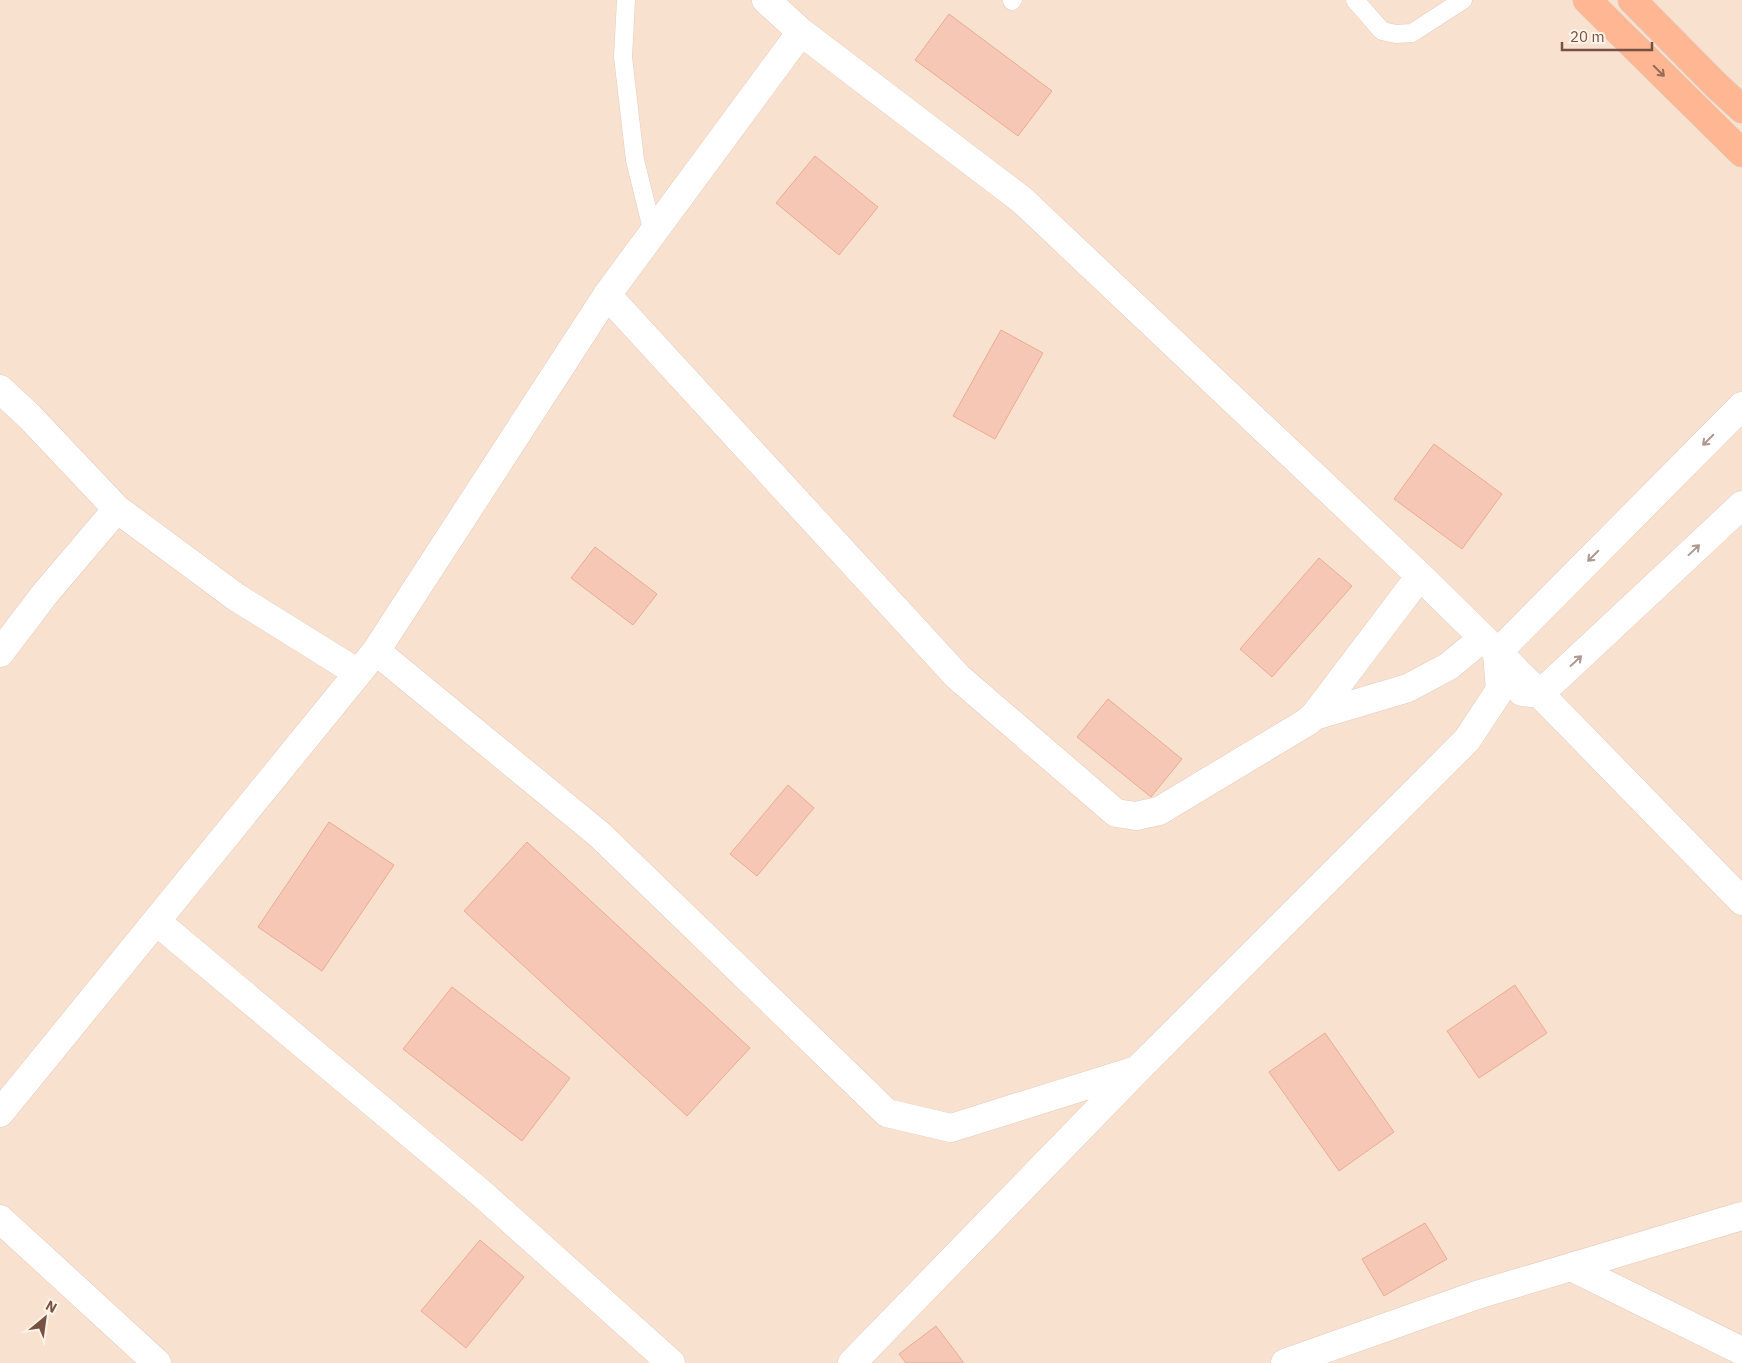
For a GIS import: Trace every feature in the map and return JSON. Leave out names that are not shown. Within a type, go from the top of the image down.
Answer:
[{"type":"highway","points":[[1587,0],[1742,153]]},
{"type":"highway","points":[[1632,0],[1742,109]]},
{"type":"street","points":[[766,0],[801,32],[1022,200],[1420,576],[1540,694],[1742,901]]},
{"type":"street","points":[[0,1113],[376,651],[607,295],[801,32]]},
{"type":"street","points":[[607,295],[958,677],[1116,813],[1136,816],[1159,811],[1307,722],[1314,716],[1420,576]]},
{"type":"street","points":[[0,389],[30,417],[117,508],[236,597],[358,674]]},
{"type":"street","points":[[1314,716],[1408,688],[1490,645],[1742,406]]},
{"type":"street","points":[[1500,690],[1540,694],[1742,505]]},
{"type":"street","points":[[0,653],[44,596],[117,508]]},
{"type":"street","points":[[852,1363],[1137,1070],[1467,740],[1500,690],[1490,645]]},
{"type":"street","points":[[376,651],[600,835],[887,1113],[951,1128],[1137,1070]]},
{"type":"street","points":[[157,922],[481,1193],[671,1363]]},
{"type":"street","points":[[1287,1363],[1477,1295],[1742,1216]]},
{"type":"street","points":[[0,1218],[157,1363]]},
{"type":"street","points":[[1571,1267],[1742,1351]]},
{"type":"lane","points":[[626,0],[623,57],[634,160],[653,233]]},
{"type":"lane","points":[[1355,0],[1382,31],[1396,34],[1412,33],[1463,0]]},
{"type":"shaded area","points":[[0,0],[1742,0],[1742,1363],[0,1363]]},
{"type":"building","points":[[949,14],[1052,91],[1018,136],[915,60]]},
{"type":"building","points":[[815,156],[878,207],[839,255],[776,203]]},
{"type":"building","points":[[1001,330],[1043,353],[995,439],[953,416]]},
{"type":"building","points":[[1434,444],[1502,494],[1462,549],[1394,499]]},
{"type":"building","points":[[595,547],[657,594],[633,625],[571,578]]},
{"type":"building","points":[[1319,558],[1352,586],[1272,677],[1240,649]]},
{"type":"building","points":[[1108,699],[1182,759],[1151,797],[1077,737]]},
{"type":"building","points":[[788,785],[814,808],[757,876],[730,854]]},
{"type":"building","points":[[329,822],[394,865],[322,971],[258,927]]},
{"type":"building","points":[[527,842],[750,1048],[687,1116],[464,911]]},
{"type":"building","points":[[1515,985],[1547,1033],[1479,1078],[1447,1031]]},
{"type":"building","points":[[452,987],[570,1078],[522,1141],[403,1049]]},
{"type":"building","points":[[1325,1033],[1394,1132],[1339,1171],[1269,1072]]},
{"type":"building","points":[[1425,1223],[1447,1259],[1384,1296],[1362,1259]]},
{"type":"building","points":[[480,1240],[524,1277],[466,1348],[421,1311]]},
{"type":"building","points":[[936,1326],[964,1363],[906,1363],[899,1354]]}]
